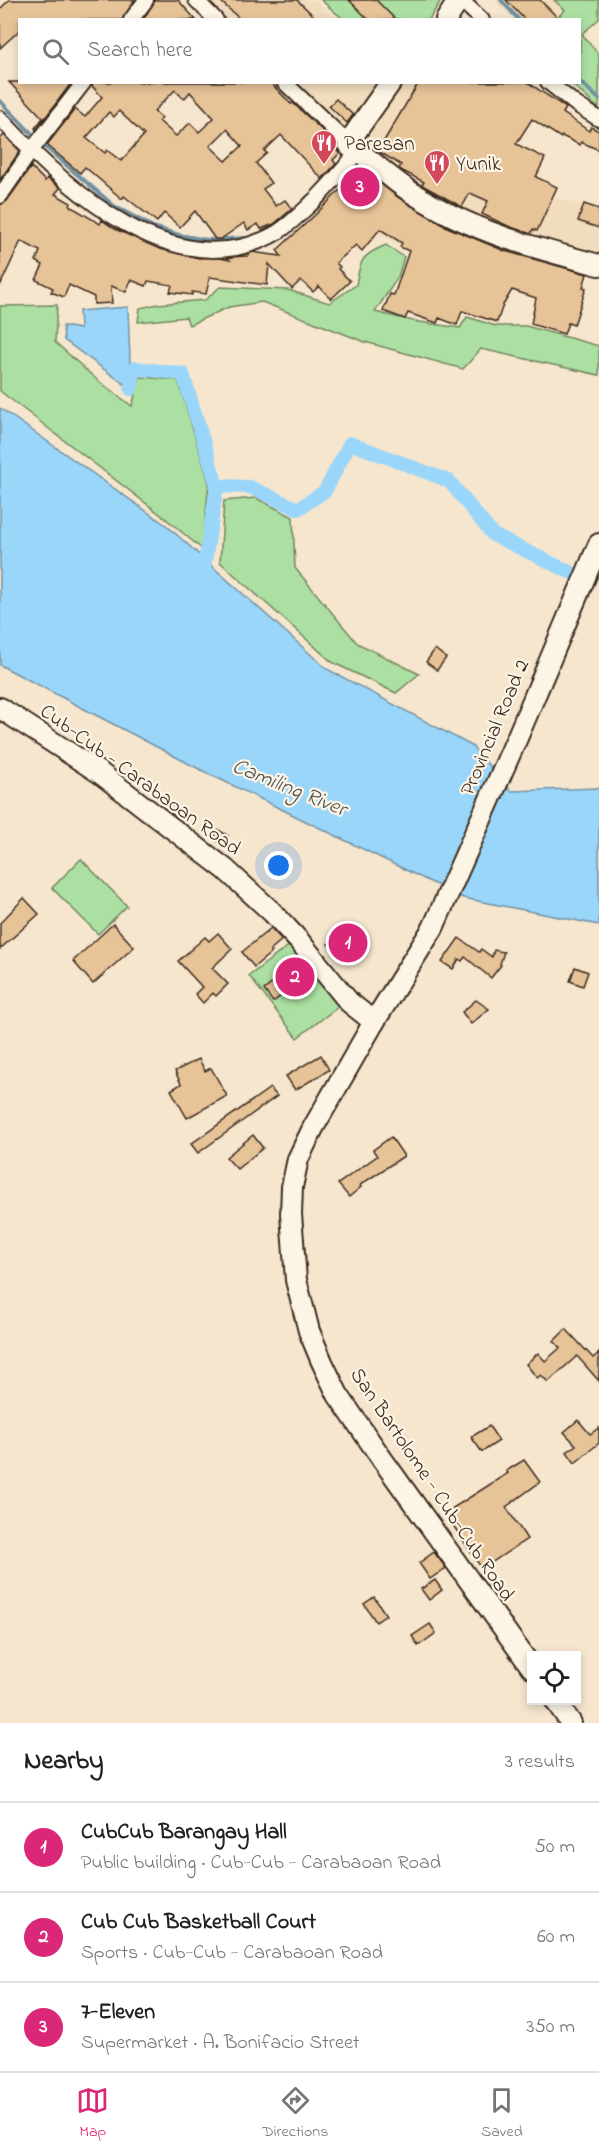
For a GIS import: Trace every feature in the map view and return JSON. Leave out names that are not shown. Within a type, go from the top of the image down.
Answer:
[{"type":"street","points":[[132,18],[146,0]]},
{"type":"street","points":[[196,0],[214,18]]},
{"type":"street","points":[[434,18],[446,0]]},
{"type":"street","points":[[447,18],[460,0],[480,18]]},
{"type":"street","points":[[0,196],[82,84]]},
{"type":"street","points":[[286,84],[352,152],[411,193],[464,222],[510,240],[599,265]]},
{"type":"street","points":[[352,152],[390,84]]},
{"type":"street","points":[[0,118],[64,182],[109,215],[154,237],[173,243],[207,249],[238,247],[277,232],[303,211],[352,152],[403,84]]},
{"type":"street","points":[[551,84],[599,119]]},
{"type":"street","name":"Provincial Road 2","points":[[433,928],[599,544]]},
{"type":"street","name":"Cub-Cub - Carabaoan Road","points":[[0,708],[100,773],[225,869],[300,942],[349,1002],[374,1022]]},
{"type":"street","name":"San Bartolome - Cub-Cub Road","points":[[433,928],[374,1022],[313,1128],[298,1159],[292,1187],[291,1214],[296,1280],[309,1331],[338,1395],[527,1662]]},
{"type":"street","points":[[558,1705],[571,1723]]},
{"type":"shaded area","points":[[201,0],[315,0],[335,18],[221,18]]},
{"type":"shaded area","points":[[494,0],[554,0],[565,10],[557,18],[512,18]]},
{"type":"shaded area","points":[[290,84],[386,84],[347,137]]},
{"type":"shaded area","points":[[403,84],[446,84],[493,183],[599,209],[599,265],[491,233],[474,270],[424,259],[379,234],[361,253],[311,204],[358,150]]},
{"type":"green space","points":[[321,0],[441,0],[430,18],[342,18]]},
{"type":"green space","points":[[554,0],[599,0],[599,19],[582,34],[599,55],[599,109],[572,84],[581,84],[581,18],[557,18],[565,10]]},
{"type":"green space","points":[[386,245],[404,257],[398,277],[375,312],[413,321],[460,328],[467,317],[496,326],[526,326],[599,346],[599,375],[481,349],[463,369],[365,342],[262,302],[229,307],[189,325],[186,317],[138,322],[140,308],[205,300],[220,287],[288,290],[329,303],[356,285],[359,269],[367,255]]},
{"type":"green space","points":[[57,305],[55,342],[96,379],[132,406],[140,377],[178,380],[209,483],[202,549],[0,391],[0,306]]},
{"type":"green space","points":[[256,498],[293,517],[295,568],[357,643],[419,674],[396,693],[332,662],[220,562],[224,501]]},
{"type":"green space","points":[[81,859],[127,906],[98,934],[52,888]]},
{"type":"green space","points":[[295,941],[343,1003],[297,1038],[249,976]]},
{"type":"water","points":[[128,307],[131,389],[64,340],[63,326],[80,329],[79,311]]},
{"type":"water","name":"Camiling River","points":[[0,408],[166,525],[327,669],[472,746],[511,791],[599,788],[599,925],[463,898],[199,769],[0,665]]},
{"type":"building","points":[[9,0],[135,0],[123,18],[18,18],[18,32],[0,48],[0,9]]},
{"type":"building","points":[[155,0],[178,0],[194,18],[144,18]]},
{"type":"building","points":[[219,0],[297,0],[316,18],[239,18]]},
{"type":"building","points":[[349,0],[376,0],[394,18],[367,18]]},
{"type":"building","points":[[506,0],[540,0],[558,18],[523,18]]},
{"type":"building","points":[[9,82],[70,84],[36,130],[35,128],[43,118]]},
{"type":"building","points":[[92,84],[272,84],[323,131],[335,145],[333,147],[340,153],[333,160],[336,164],[322,179],[281,135],[264,151],[267,153],[256,163],[271,183],[263,189],[276,206],[285,200],[292,209],[274,224],[261,229],[258,224],[248,230],[244,223],[221,239],[215,239],[195,211],[180,227],[164,213],[157,222],[124,196],[122,199],[85,167],[80,173],[47,145],[75,109],[85,117],[102,97]],"holes":[[[175,90],[184,99],[190,92],[214,118],[199,132],[190,123],[176,136],[159,121],[162,118],[154,111]],[[119,111],[144,135],[121,161],[107,150],[105,153],[86,138],[109,112],[114,117]],[[227,129],[242,146],[226,161],[210,146]]]},
{"type":"building","points":[[418,84],[530,84],[566,108],[563,113],[589,131],[591,127],[599,131],[599,150],[581,142],[580,145],[562,136],[561,138],[532,119],[516,144],[545,158],[536,177],[557,187],[537,231],[533,229],[531,234],[482,214],[488,201],[470,193],[462,207],[422,185],[424,182],[399,169],[401,165],[378,151]]},
{"type":"building","points":[[336,99],[353,115],[347,123],[329,106]]},
{"type":"building","points":[[4,135],[20,151],[0,180],[0,139]]},
{"type":"building","points":[[358,166],[399,198],[447,227],[505,251],[587,274],[583,287],[586,288],[574,325],[568,323],[564,334],[531,324],[536,298],[512,290],[497,322],[462,311],[457,325],[439,318],[437,323],[408,313],[405,319],[383,311],[390,294],[394,295],[409,251],[400,247],[402,243],[380,229],[362,251],[356,245],[336,263],[340,267],[338,269],[350,281],[331,299],[319,286],[313,292],[301,280],[292,289],[269,264],[267,285],[210,277],[206,294],[192,292],[192,295],[170,292],[172,285],[148,281],[146,286],[131,280],[126,292],[111,286],[112,303],[94,304],[94,297],[69,285],[64,297],[51,292],[53,288],[36,280],[43,265],[36,261],[40,251],[21,241],[0,286],[0,205],[7,201],[31,167],[45,181],[47,178],[60,188],[55,194],[100,224],[102,220],[115,229],[160,249],[199,258],[215,257],[230,260],[227,257],[248,256],[251,252],[281,256],[277,250],[356,174],[353,171]]},
{"type":"building","points":[[584,204],[599,209],[599,228],[578,221]]},
{"type":"building","points":[[435,649],[446,658],[437,670],[426,662]]},
{"type":"building","points":[[219,830],[228,836],[222,844],[213,838]]},
{"type":"building","points":[[24,898],[39,914],[0,949],[0,923]]},
{"type":"building","points":[[113,924],[134,947],[93,984],[73,961]]},
{"type":"building","points":[[349,924],[368,943],[347,963],[328,944]]},
{"type":"building","points":[[271,928],[282,940],[254,967],[242,952]]},
{"type":"building","points":[[218,933],[232,949],[212,968],[228,984],[216,996],[213,993],[203,1003],[195,994],[202,987],[178,961],[205,937],[209,941]]},
{"type":"building","points":[[459,938],[479,952],[481,949],[492,957],[494,950],[504,952],[501,965],[491,978],[465,957],[462,961],[459,959],[453,969],[442,962]]},
{"type":"building","points":[[575,967],[588,972],[583,986],[570,981]]},
{"type":"building","points":[[274,982],[283,994],[273,1002],[264,990]]},
{"type":"building","points":[[476,1000],[489,1009],[471,1024],[462,1012]]},
{"type":"building","points":[[321,1055],[329,1070],[295,1090],[286,1076]]},
{"type":"building","points":[[199,1059],[205,1071],[211,1068],[227,1096],[187,1118],[171,1090],[181,1084],[175,1071]]},
{"type":"building","points":[[270,1088],[277,1096],[198,1153],[191,1144]]},
{"type":"building","points":[[253,1135],[263,1148],[237,1169],[226,1157]]},
{"type":"building","points":[[391,1137],[404,1156],[360,1185],[361,1187],[349,1197],[338,1184],[377,1156],[373,1150]]},
{"type":"building","points":[[566,1329],[593,1358],[599,1353],[599,1381],[577,1356],[548,1382],[541,1375],[537,1378],[526,1364],[538,1353],[545,1361],[560,1348],[554,1341]]},
{"type":"building","points":[[578,1420],[590,1434],[599,1428],[599,1443],[575,1463],[567,1452],[576,1445],[564,1432]]},
{"type":"building","points":[[489,1426],[499,1441],[482,1452],[471,1437]]},
{"type":"building","points":[[524,1460],[540,1482],[506,1507],[527,1539],[482,1569],[445,1513],[508,1473],[506,1471]]},
{"type":"building","points":[[434,1552],[446,1568],[430,1579],[419,1563]]},
{"type":"building","points":[[435,1580],[442,1590],[429,1600],[421,1589]]},
{"type":"building","points":[[374,1597],[386,1615],[376,1622],[364,1604]]},
{"type":"building","points":[[430,1624],[436,1633],[418,1646],[412,1636]]},
{"type":"waterway","points":[[501,0],[517,18]]},
{"type":"waterway","points":[[581,83],[599,99]]},
{"type":"waterway","points":[[0,101],[34,136]]},
{"type":"waterway","points":[[42,144],[114,206],[153,227],[207,240],[246,238]]},
{"type":"waterway","points":[[131,389],[135,368],[183,374],[217,486]]},
{"type":"waterway","points":[[205,562],[217,486],[250,487],[298,509],[325,491],[350,443],[449,481],[493,535],[572,573]]},
{"type":"place","name":"Paresan","points":[[324,166]]},
{"type":"place","name":"Yunik","points":[[437,186]]},
{"type":"place","name":"7-Eleven","points":[[360,187]]},
{"type":"place","name":"CubCub Barangay Hall","points":[[348,943]]},
{"type":"place","name":"Cub Cub Basketball Court","points":[[295,977]]}]
